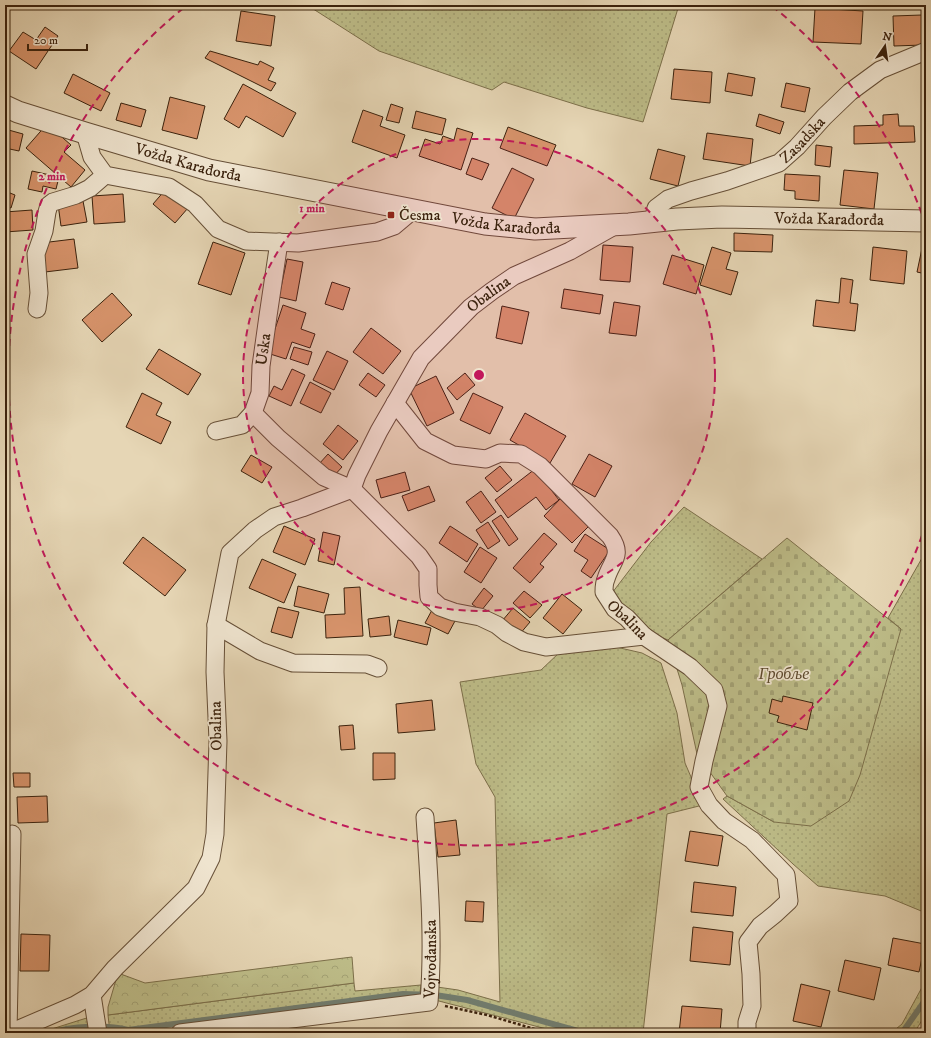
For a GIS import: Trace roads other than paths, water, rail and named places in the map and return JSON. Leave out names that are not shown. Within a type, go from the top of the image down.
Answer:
[{"type":"street","name":"Zasadska","points":[[653,222],[656,208],[668,199],[779,163],[797,147],[824,117],[850,92],[880,70],[926,51]]},
{"type":"street","name":"Vožda Karađorđa","points":[[5,106],[18,112],[209,170],[485,224],[535,229],[617,225],[677,219],[722,217],[926,221]]},
{"type":"street","points":[[85,133],[92,157],[105,175],[169,187],[195,204],[218,229],[246,241],[298,243],[377,232],[394,226],[413,210]]},
{"type":"street","points":[[37,309],[40,292],[36,254],[44,231],[46,212],[49,205],[53,202],[76,195],[90,188],[105,175]]},
{"type":"street","name":"Obalina","points":[[14,1033],[19,1029],[75,1005],[94,1003],[115,968],[196,888],[211,858],[215,834],[218,741],[215,672],[216,625],[230,553],[255,530],[274,517],[352,489],[357,475],[421,358],[472,307],[514,276],[570,251],[617,225]]},
{"type":"street","name":"Uska","points":[[216,431],[242,425],[253,413],[260,394],[268,316],[279,242]]},
{"type":"street","name":"Obalina","points":[[395,404],[425,441],[453,455],[486,460],[500,453],[521,454],[540,466],[610,536],[616,544],[616,554],[606,579],[604,592],[615,609],[627,618],[644,636]]},
{"type":"street","points":[[253,413],[278,438],[324,477],[352,489]]},
{"type":"street","name":"Obalina","points":[[352,489],[419,556],[428,569],[429,597],[440,607],[454,612],[480,617],[497,625],[524,642],[546,647],[644,636]]},
{"type":"street","points":[[216,625],[260,651],[293,663],[367,664],[378,668]]},
{"type":"street","points":[[644,636],[690,667],[714,690],[718,706],[699,787],[709,805],[724,821],[752,840],[786,875],[789,901],[760,926],[748,942],[752,1006],[747,1022],[747,1033]]},
{"type":"street","name":"Vojvođanska","points":[[180,1033],[429,1002],[431,979],[431,913],[425,817]]},
{"type":"street","points":[[8,1033],[12,834]]},
{"type":"street","points":[[94,1003],[98,1033]]},
{"type":"waterway","points":[[52,1033],[79,1027],[111,1027],[128,1030],[403,994],[435,995],[467,1000],[585,1033]]},
{"type":"waterway","points":[[902,1033],[926,999]]},
{"type":"place","name":"Česma","points":[[391,215]]},
{"type":"park label","name":"Гробље","points":[[784,674]]}]
